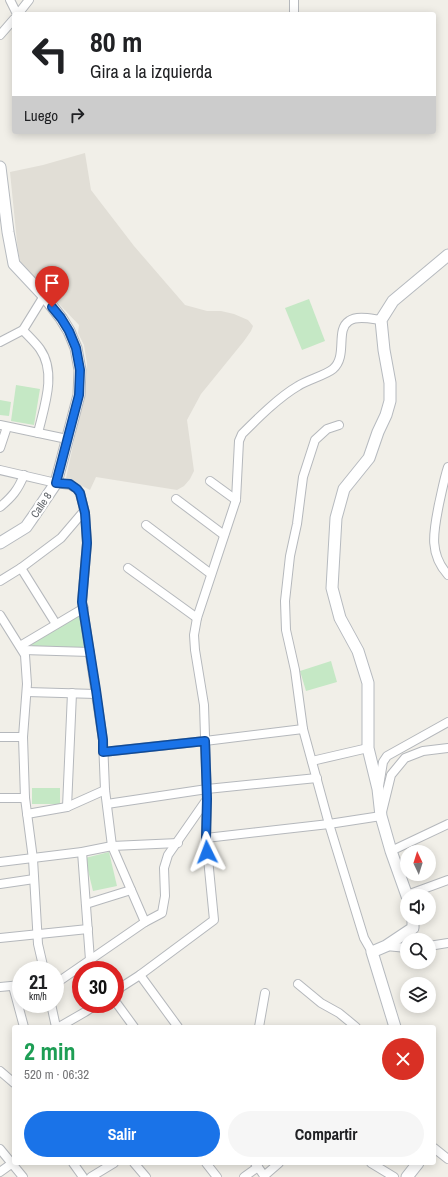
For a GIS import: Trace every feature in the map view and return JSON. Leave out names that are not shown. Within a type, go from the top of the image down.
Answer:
[{"type":"street","points":[[10,0],[16,12]]},
{"type":"street","points":[[19,12],[29,0]]},
{"type":"street","points":[[294,0],[294,12]]},
{"type":"street","points":[[0,35],[12,21]]},
{"type":"street","name":"Calle 8","points":[[0,167],[2,200],[14,264],[44,296],[61,318],[69,331],[76,348],[80,370],[79,395],[56,483],[26,527],[0,543]]},
{"type":"street","points":[[405,889],[391,851],[381,816],[378,788],[368,748],[368,683],[358,651],[340,618],[332,588],[336,518],[344,489],[369,458],[390,401],[390,382],[384,350],[381,320],[392,301],[448,255]]},
{"type":"street","points":[[0,342],[23,330],[44,296]]},
{"type":"street","points":[[124,986],[214,920],[206,838],[207,789],[204,705],[194,635],[197,618],[236,500],[239,441],[242,434],[283,396],[297,386],[333,369],[340,361],[342,336],[344,328],[348,322],[356,318],[381,320]]},
{"type":"street","points":[[23,330],[40,349],[47,365],[48,384],[38,433]]},
{"type":"street","points":[[339,425],[327,429],[315,440],[303,477],[297,524],[290,556],[285,601],[286,630],[295,670],[303,729],[329,824],[364,938],[372,952],[394,1025]]},
{"type":"street","points":[[0,448],[4,426],[67,439]]},
{"type":"street","points":[[448,467],[444,478],[433,532],[434,545],[441,567],[448,575]]},
{"type":"street","points":[[0,470],[56,483],[70,484],[80,493],[84,511],[87,543],[82,602],[103,740],[105,790],[112,846],[145,922]]},
{"type":"street","points":[[0,507],[11,498],[19,487],[24,476]]},
{"type":"street","points":[[210,481],[236,500]]},
{"type":"street","points":[[176,499],[224,535]]},
{"type":"street","points":[[0,581],[21,568],[61,538],[84,511]]},
{"type":"street","points":[[146,525],[211,574]]},
{"type":"street","points":[[21,568],[56,624]]},
{"type":"street","points":[[128,568],[197,618]]},
{"type":"street","points":[[21,648],[56,624],[84,608]]},
{"type":"street","points":[[0,614],[25,655],[28,684],[23,737],[25,798],[33,858],[38,944],[42,961]]},
{"type":"street","points":[[21,648],[90,652]]},
{"type":"street","points":[[27,692],[96,694]]},
{"type":"street","points":[[67,807],[72,693]]},
{"type":"street","points":[[378,788],[383,762],[387,756],[448,722]]},
{"type":"street","points":[[103,752],[303,729]]},
{"type":"street","points":[[0,737],[23,737]]},
{"type":"street","points":[[312,761],[368,748]]},
{"type":"street","points":[[381,816],[391,775],[405,758],[423,750],[448,748]]},
{"type":"street","points":[[107,804],[207,789],[317,778]]},
{"type":"street","points":[[27,814],[67,807],[105,790]]},
{"type":"street","points":[[0,798],[25,798]]},
{"type":"street","points":[[64,978],[145,922],[162,913],[165,896],[164,868],[168,855],[207,799]]},
{"type":"street","points":[[206,838],[329,824],[381,816]]},
{"type":"street","points":[[391,851],[448,824]]},
{"type":"street","points":[[0,862],[82,852],[112,846],[178,842]]},
{"type":"street","points":[[82,852],[90,960]]},
{"type":"street","points":[[0,884],[34,880]]},
{"type":"street","points":[[423,889],[448,880]]},
{"type":"street","points":[[86,904],[131,890]]},
{"type":"street","points":[[372,952],[386,946],[413,928],[413,925]]},
{"type":"street","points":[[0,938],[88,929]]},
{"type":"street","points":[[436,945],[448,943]]},
{"type":"street","points":[[386,946],[400,947]]},
{"type":"street","points":[[140,975],[177,1025]]},
{"type":"street","points":[[298,984],[321,1003],[339,1013],[354,1025]]},
{"type":"street","points":[[0,987],[12,986]]},
{"type":"street","points":[[259,1025],[265,993]]},
{"type":"street","points":[[22,1013],[24,1025]]},
{"type":"street","points":[[54,1013],[57,1025]]},
{"type":"street","points":[[62,1025],[83,1013]]},
{"type":"street","points":[[124,1013],[133,1025]]},
{"type":"street","points":[[0,1071],[12,1081]]},
{"type":"street","points":[[0,1150],[12,1162]]},
{"type":"street","points":[[436,1150],[448,1159]]},
{"type":"street","points":[[0,1172],[12,1164]]},
{"type":"street","points":[[14,1165],[23,1177]]},
{"type":"street","points":[[74,1165],[83,1177]]},
{"type":"street","points":[[91,1177],[111,1165]]},
{"type":"street","points":[[136,1165],[146,1177]]},
{"type":"street","points":[[208,1165],[217,1177]]},
{"type":"street","points":[[244,1177],[256,1165],[265,1176],[277,1165]]},
{"type":"street","points":[[374,1165],[394,1177]]},
{"type":"street","points":[[407,1177],[416,1165]]},
{"type":"shaded area","points":[[85,153],[91,190],[134,246],[185,305],[207,311],[221,311],[234,314],[248,320],[253,326],[244,341],[201,394],[187,420],[194,471],[184,486],[177,490],[96,477],[90,490],[66,478],[86,385],[87,364],[84,345],[78,333],[79,325],[21,264],[18,252],[10,172],[43,165]]},
{"type":"green space","points":[[309,299],[325,341],[302,350],[285,308]]},
{"type":"green space","points":[[16,385],[40,389],[34,425],[11,421]]},
{"type":"green space","points":[[0,400],[11,402],[9,416],[0,415]]},
{"type":"green space","points":[[81,616],[86,644],[85,647],[33,647],[31,643],[32,641]]},
{"type":"green space","points":[[331,661],[337,682],[306,691],[300,671]]},
{"type":"green space","points":[[32,788],[60,788],[60,804],[32,804]]},
{"type":"green space","points":[[109,852],[117,886],[93,891],[85,858]]},
{"type":"route","points":[[52,307],[69,331],[76,348],[80,370],[79,395],[56,483],[70,484],[77,489],[80,493],[85,513],[87,543],[82,602],[103,740],[103,752],[205,741],[207,852]]}]
